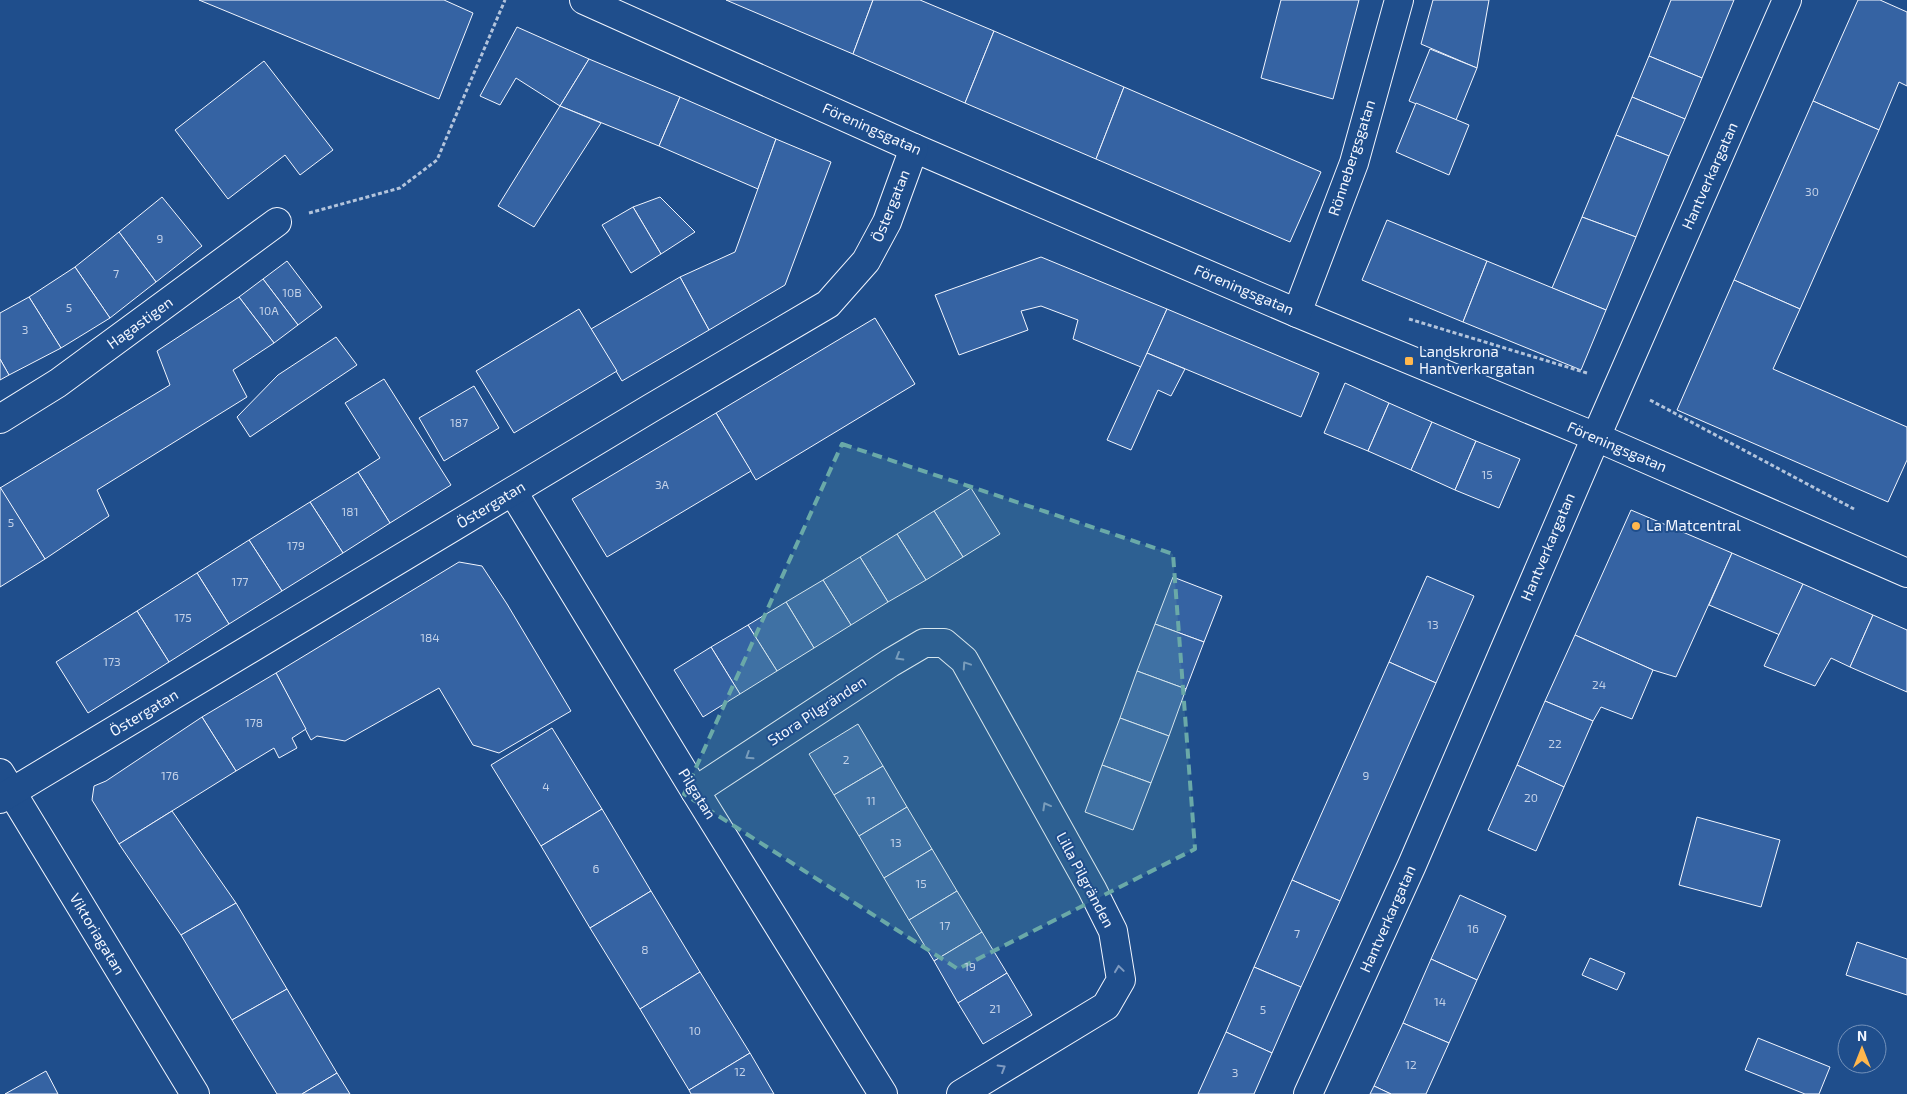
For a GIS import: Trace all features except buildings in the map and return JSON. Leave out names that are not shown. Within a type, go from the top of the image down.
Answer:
[{"type":"street","name":"Föreningsgatan","points":[[584,0],[914,148],[1297,313],[1596,437],[1907,573]]},
{"type":"street","name":"Rönnebergsgatan","points":[[1297,313],[1354,163],[1399,0]]},
{"type":"street","name":"Hantverkargatan","points":[[1308,1094],[1412,864],[1787,0]]},
{"type":"street","name":"Östergatan","points":[[4,788],[513,492],[828,304],[866,261],[888,222],[914,148]]},
{"type":"street","name":"Hagastigen","points":[[0,419],[58,383],[277,222]]},
{"type":"street","name":"Pilgatan","points":[[513,492],[695,791],[883,1094]]},
{"type":"street","name":"Stora Pilgränden","points":[[695,791],[897,659],[924,643],[944,643]]},
{"type":"street","name":"Lilla Pilgränden","points":[[944,643],[964,660],[1092,889],[1113,931],[1121,980],[1106,1006],[961,1094]]},
{"type":"street","name":"Viktoriagatan","points":[[4,788],[195,1094]]},
{"type":"path","points":[[277,222],[400,188],[437,160],[505,0]]},
{"type":"highlighted area","points":[[842,444],[1173,554],[1195,849],[958,969],[684,794]]},
{"type":"place","name":"Landskrona Hantverkargatan","points":[[1409,361]]},
{"type":"place","name":"La Matcentral","points":[[1636,526]]}]
